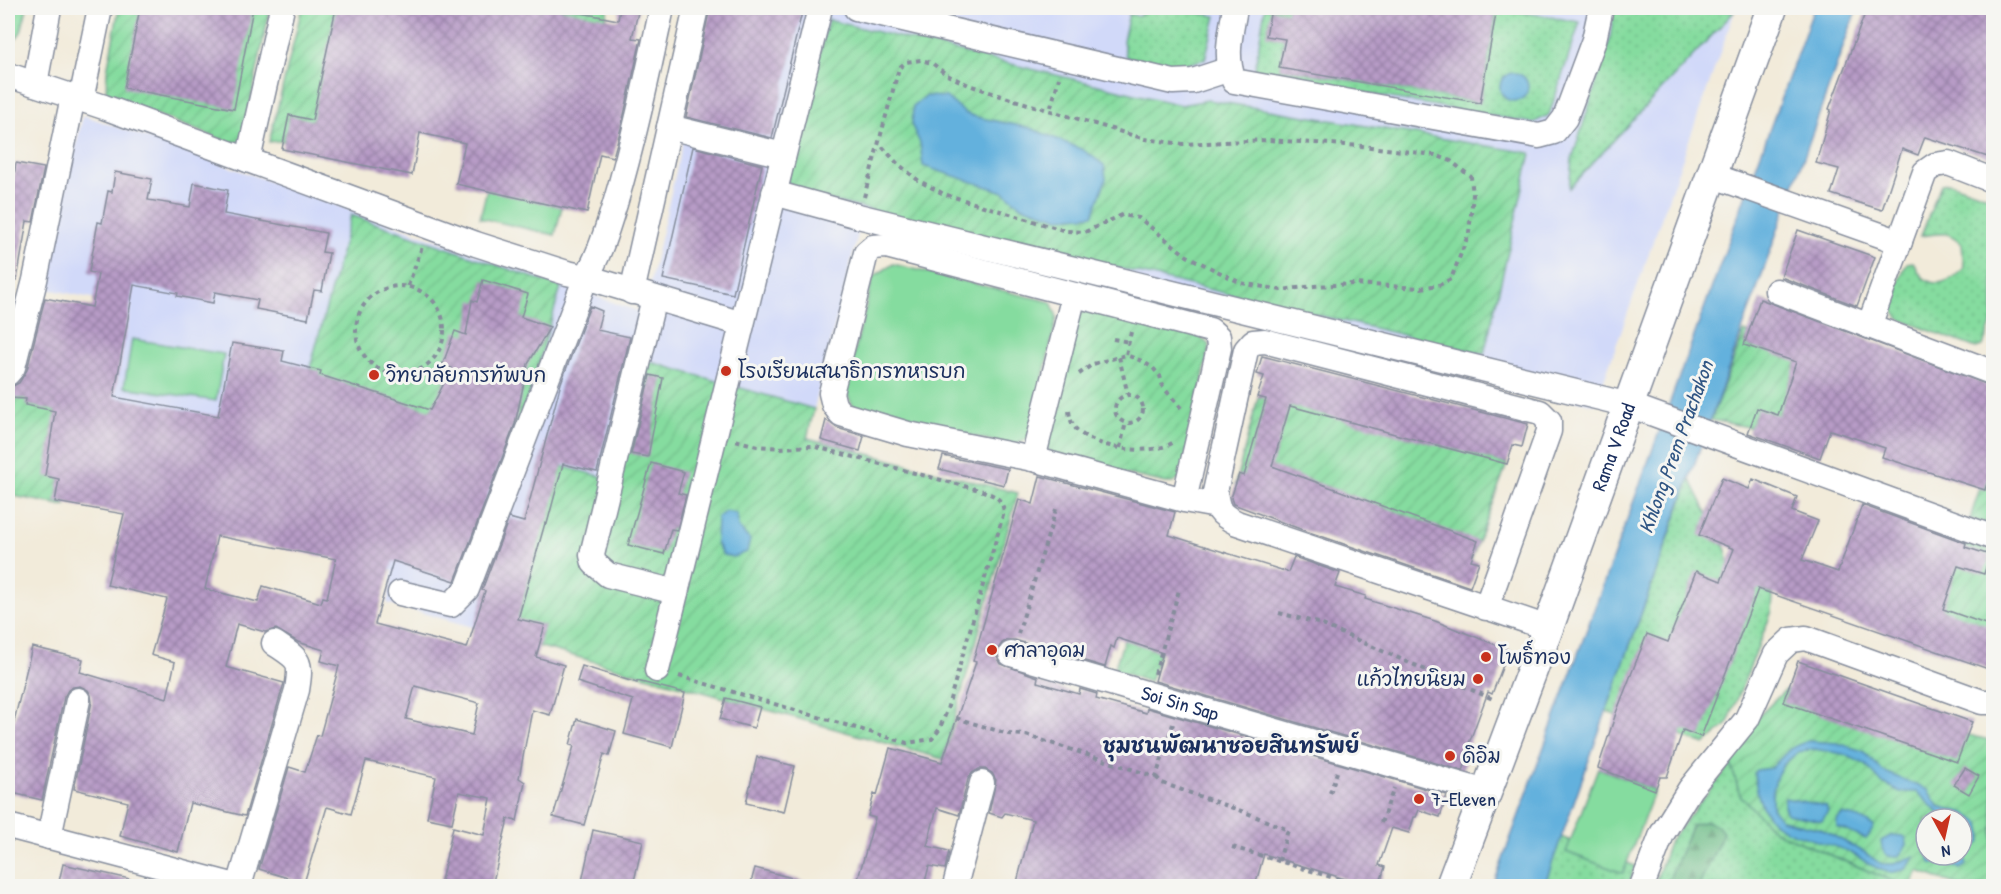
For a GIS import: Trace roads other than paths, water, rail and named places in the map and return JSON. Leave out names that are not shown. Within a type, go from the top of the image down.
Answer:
[{"type":"main road","name":"Rama V Road","points":[[1451,886],[1629,405],[1724,180],[1772,8]]},
{"type":"street","points":[[35,84],[49,8]]},
{"type":"street","points":[[8,373],[14,367],[100,8]]},
{"type":"street","points":[[248,160],[282,8]]},
{"type":"street","points":[[400,593],[451,605],[467,589],[586,277],[606,234],[624,172],[662,8]]},
{"type":"street","points":[[676,592],[608,575],[594,563],[592,555],[643,295],[669,127],[696,8]]},
{"type":"street","points":[[657,669],[820,8]]},
{"type":"street","points":[[856,8],[907,13],[1064,57],[1173,82],[1193,81],[1230,69]]},
{"type":"street","points":[[1235,8],[1228,47],[1230,69],[1234,81],[1539,136],[1554,132],[1565,118],[1594,40],[1601,8]]},
{"type":"street","points":[[8,75],[499,251],[742,324]]},
{"type":"street","points":[[669,127],[783,155]]},
{"type":"street","points":[[1869,326],[1925,172],[1935,165],[1948,163],[1994,181]]},
{"type":"street","points":[[1724,180],[1900,242]]},
{"type":"street","points":[[774,193],[858,216],[1629,405],[1994,538]]},
{"type":"street","points":[[1184,500],[1219,348],[1218,337],[1210,330],[886,246],[873,247],[866,253],[831,393],[834,405],[841,414],[908,434],[1033,459],[1184,500],[1217,506]]},
{"type":"street","points":[[1777,291],[1994,373]]},
{"type":"street","points":[[1033,459],[1074,295]]},
{"type":"street","points":[[1486,608],[1549,431],[1549,421],[1540,412],[1265,341],[1253,342],[1246,350],[1215,492],[1221,515],[1237,523],[1486,608],[1548,628]]},
{"type":"street","points":[[1642,886],[1662,834],[1690,789],[1747,718],[1776,654],[1791,640],[1806,638],[1982,702],[1994,702]]},
{"type":"street","points":[[8,826],[237,886],[297,690],[301,668],[290,654],[274,643]]},
{"type":"street","name":"Soi Sin Sap","points":[[1011,654],[1486,792]]},
{"type":"street","points":[[49,837],[78,700]]},
{"type":"street","points":[[955,886],[982,783]]},
{"type":"water","name":"Khlong Prem Prachakon","points":[[1814,8],[1857,8],[1544,886],[1493,886]]},
{"type":"water","points":[[1514,73],[1524,77],[1528,87],[1524,97],[1514,101],[1504,97],[1500,87],[1504,77]]},
{"type":"water","points":[[926,96],[946,97],[965,113],[1030,128],[1083,150],[1104,165],[1106,179],[1093,215],[1060,218],[1021,206],[1004,192],[923,166],[920,143],[912,126],[913,106]]},
{"type":"water","points":[[726,511],[737,514],[738,527],[750,540],[747,552],[734,557],[723,555],[716,543],[717,518]]},
{"type":"water","points":[[1808,741],[1837,743],[1863,751],[1883,771],[1928,790],[1938,806],[1942,807],[1933,807],[1917,792],[1900,792],[1881,782],[1865,764],[1843,754],[1814,749],[1798,752],[1783,765],[1777,775],[1772,795],[1772,808],[1782,820],[1821,829],[1881,864],[1894,864],[1914,857],[1906,869],[1883,871],[1843,849],[1788,831],[1774,823],[1762,806],[1754,773],[1756,770],[1771,768],[1790,749]]},
{"type":"water","points":[[1785,798],[1826,806],[1828,811],[1822,821],[1787,814],[1784,806]]},
{"type":"water","points":[[1842,814],[1859,818],[1874,826],[1866,839],[1837,827],[1837,820]]},
{"type":"water","points":[[1974,819],[1980,823],[1981,842],[1974,847]]},
{"type":"water","points":[[1892,835],[1906,838],[1907,845],[1898,857],[1885,854],[1882,848],[1881,841]]},
{"type":"place","name":"โรงเรียนเสนาธิการทหารบก","points":[[726,371]]},
{"type":"place","name":"วิทยาลัยการทัพบก","points":[[374,375]]},
{"type":"place","name":"ศาลาอุดม","points":[[992,650]]},
{"type":"place","name":"โพธิ์ทอง","points":[[1486,657]]},
{"type":"place","name":"แก้วไทยนิยม","points":[[1478,679]]},
{"type":"place","name":"ดิอิม","points":[[1450,756]]},
{"type":"place","name":"7-Eleven","points":[[1419,799]]},
{"type":"district","name":"ชุมชนพัฒนาซอยสินทรัพย์","points":[[1231,746]]}]
